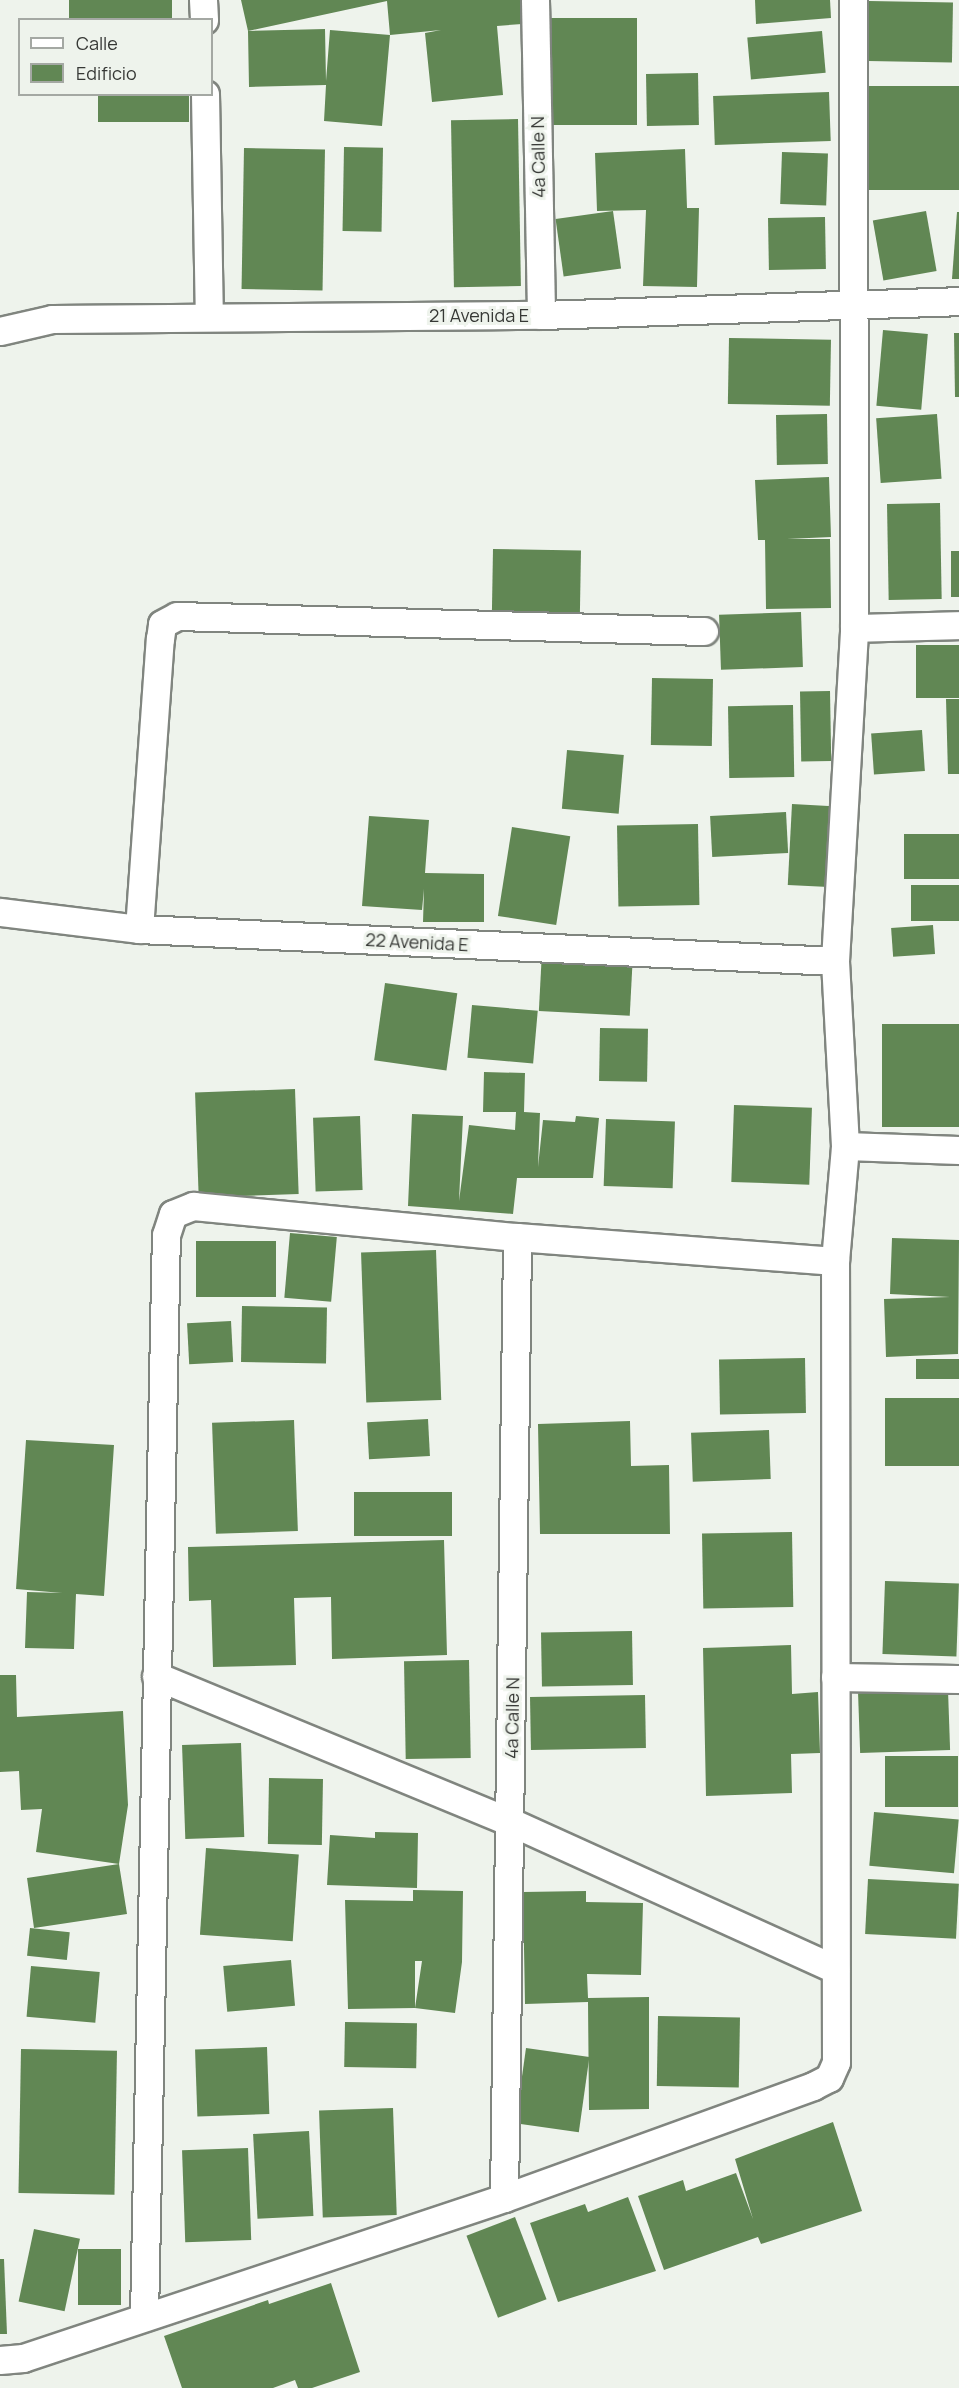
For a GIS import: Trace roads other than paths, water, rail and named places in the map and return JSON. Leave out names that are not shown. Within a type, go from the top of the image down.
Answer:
[{"type":"street","points":[[203,0],[204,18]]},
{"type":"street","name":"4a Calle N","points":[[535,0],[541,315]]},
{"type":"street","points":[[0,2360],[23,2358],[504,2198],[828,2078],[836,2062],[835,1261],[845,1146],[835,962],[855,628],[852,0]]},
{"type":"street","points":[[205,96],[209,315]]},
{"type":"street","name":"21 Avenida E","points":[[0,331],[52,319],[209,315],[541,315],[959,301]]},
{"type":"street","points":[[139,929],[160,639],[162,624],[177,616],[704,631]]},
{"type":"street","points":[[855,628],[959,625]]},
{"type":"street","name":"22 Avenida E","points":[[0,912],[139,929],[835,962]]},
{"type":"street","points":[[845,1146],[959,1150]]},
{"type":"street","points":[[144,2317],[166,1235],[173,1214],[193,1206],[517,1237],[835,1261]]},
{"type":"street","name":"4a Calle N","points":[[504,2198],[512,1822],[517,1237]]},
{"type":"street","points":[[156,1676],[512,1822],[835,1969]]},
{"type":"street","points":[[835,1677],[959,1679]]}]
